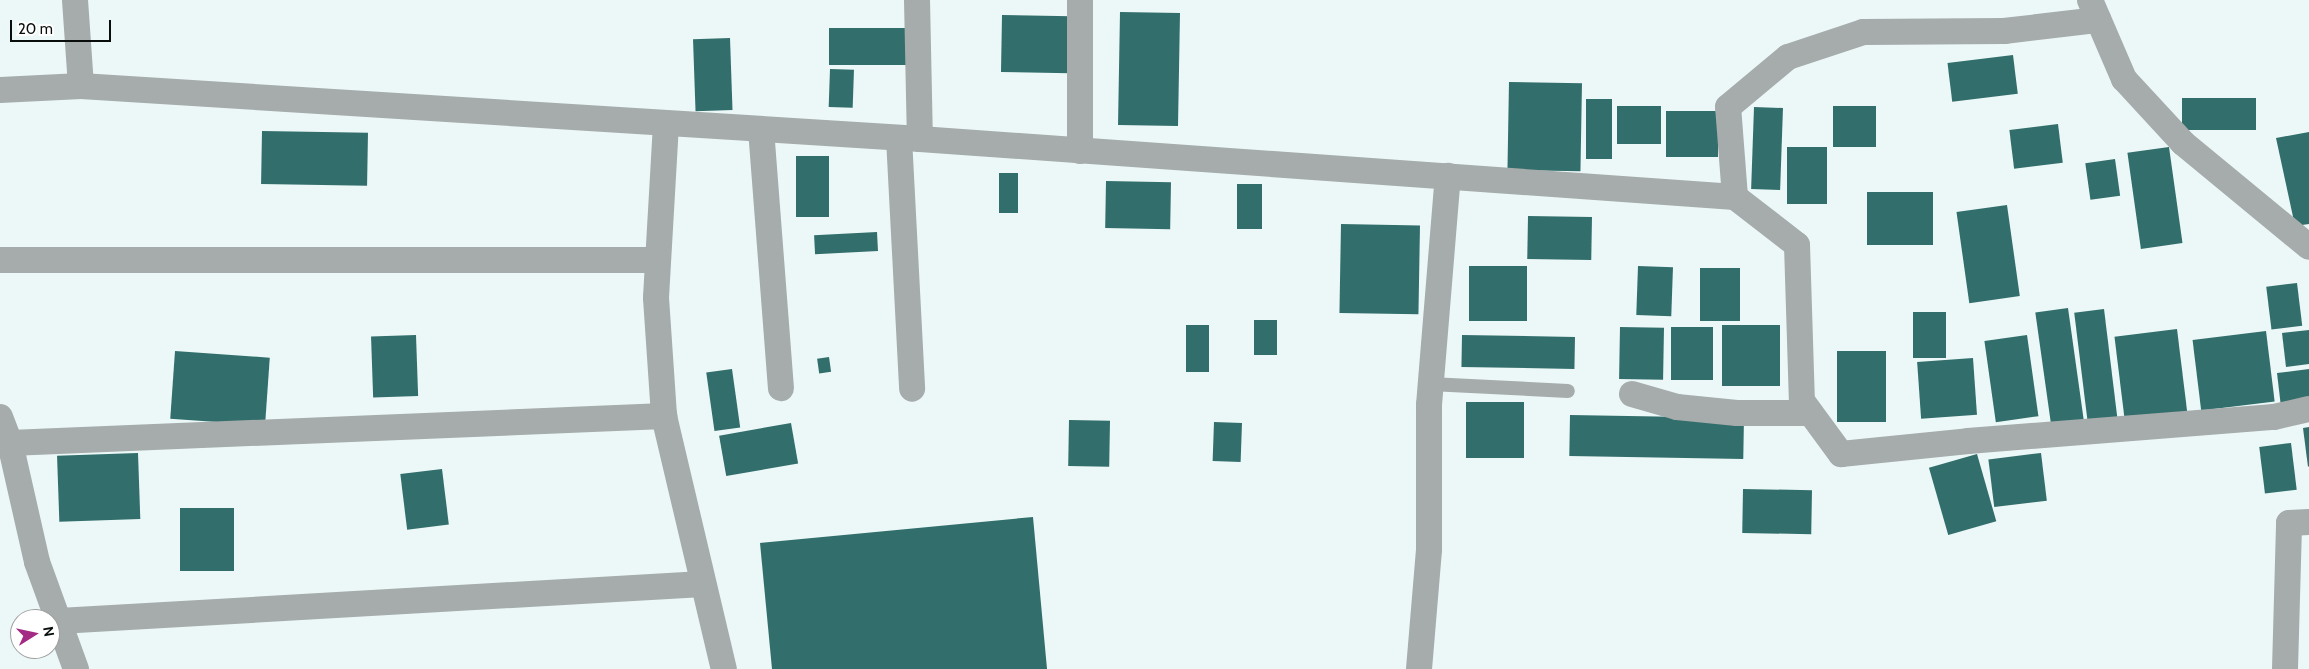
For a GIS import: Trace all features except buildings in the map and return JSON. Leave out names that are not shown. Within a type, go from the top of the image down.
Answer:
[{"type":"street","points":[[75,0],[81,86]]},
{"type":"street","points":[[912,389],[909,139],[917,0]]},
{"type":"street","points":[[1080,0],[1080,151]]},
{"type":"street","points":[[1735,197],[1728,107],[1788,56],[1863,32],[2004,31],[2094,10],[2124,79],[2183,143],[2309,247]]},
{"type":"street","points":[[0,90],[81,86],[761,129],[1735,197],[1797,245],[1802,401],[1841,454],[1968,441],[2274,417],[2309,409]]},
{"type":"street","points":[[666,124],[656,260],[656,298],[664,416],[702,584],[724,669]]},
{"type":"street","points":[[761,129],[781,388]]},
{"type":"street","points":[[1419,669],[1429,549],[1430,384],[1448,176]]},
{"type":"street","points":[[0,260],[656,260]]},
{"type":"street","points":[[1632,394],[1677,407],[1737,414],[1810,413]]},
{"type":"street","points":[[10,443],[664,416]]},
{"type":"street","points":[[0,417],[10,443],[37,562],[55,609]]},
{"type":"street","points":[[2285,669],[2289,523],[2309,522]]},
{"type":"street","points":[[60,621],[702,584]]},
{"type":"street","points":[[60,624],[76,669]]},
{"type":"lane","points":[[1430,384],[1568,391]]}]
